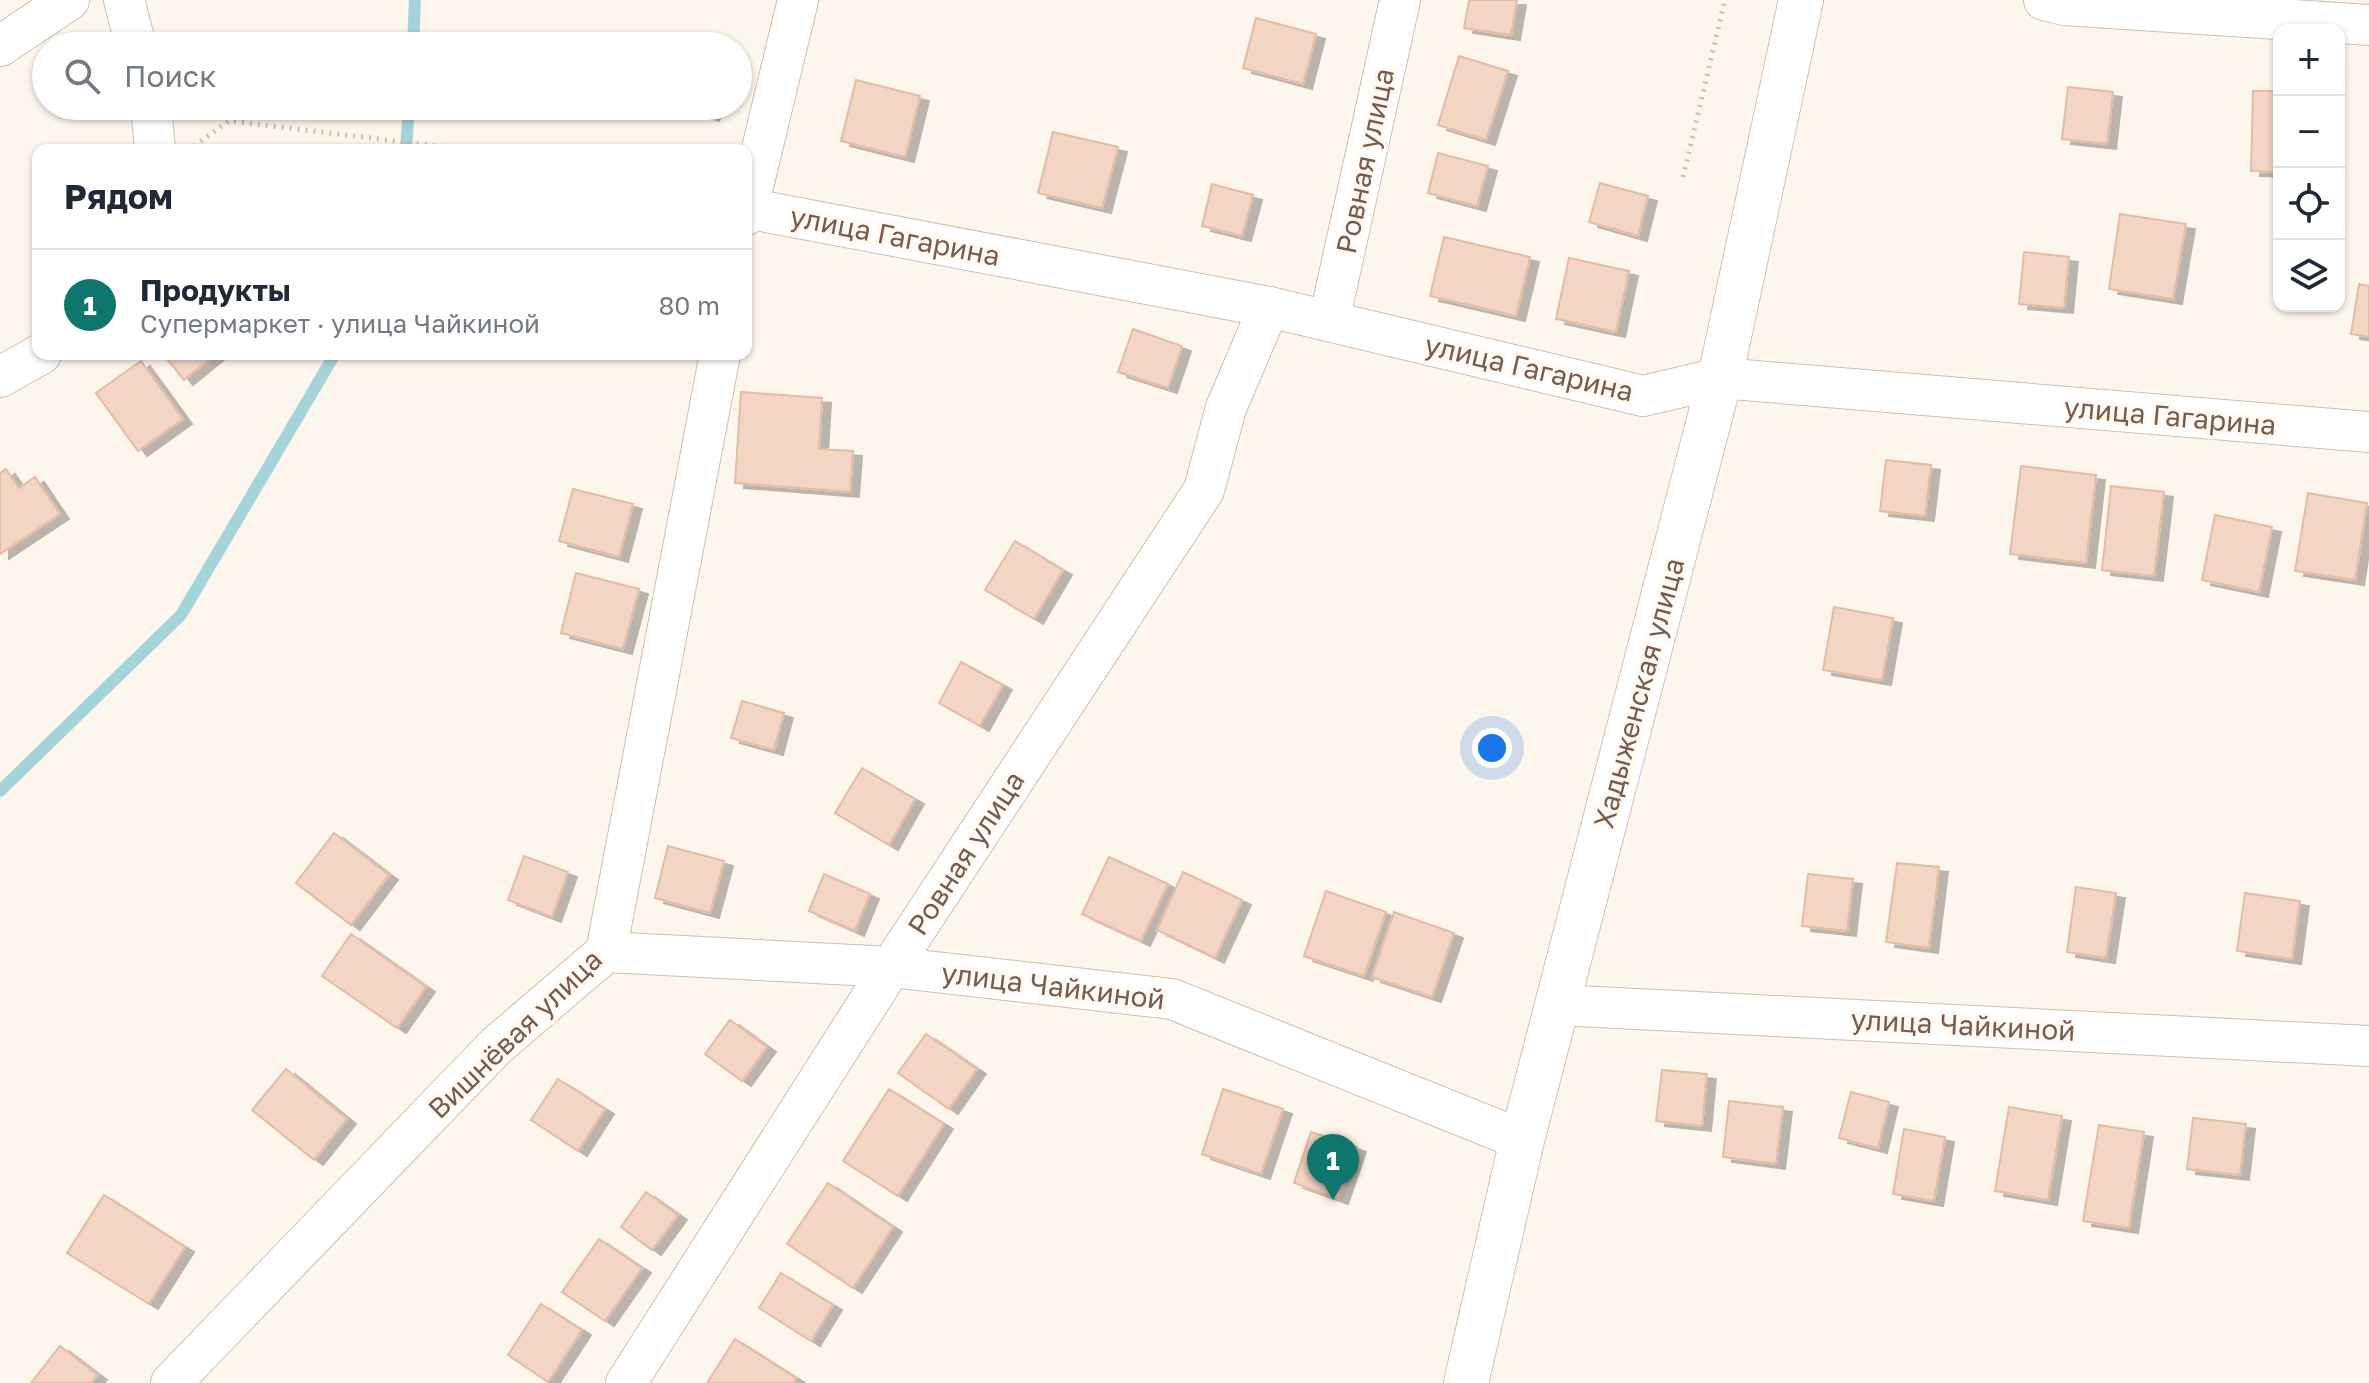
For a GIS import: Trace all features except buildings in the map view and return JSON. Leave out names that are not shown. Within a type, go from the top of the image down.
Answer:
[{"type":"main road","name":"Хадыженская улица","points":[[1466,1383],[1522,1140],[1720,378],[1801,0]]},
{"type":"street","points":[[0,46],[69,0]]},
{"type":"street","points":[[124,0],[132,32]]},
{"type":"street","points":[[752,187],[798,0]]},
{"type":"street","name":"Ровная улица","points":[[1329,321],[1400,0]]},
{"type":"street","points":[[2044,0],[2064,5],[2369,25]]},
{"type":"street","points":[[152,120],[154,144]]},
{"type":"street","name":"улица Гагарина","points":[[752,212],[1269,307],[1643,396],[1720,378],[2369,432]]},
{"type":"street","name":"Ровная улица","points":[[626,1383],[891,967],[1204,490],[1226,408],[1269,307]]},
{"type":"street","points":[[0,377],[32,359]]},
{"type":"street","name":"Вишнёвая улица","points":[[171,1383],[496,1046],[606,952],[719,360]]},
{"type":"street","name":"улица Чайкиной","points":[[606,952],[891,967],[1172,999],[1522,1140]]},
{"type":"street","name":"улица Чайкиной","points":[[1558,1005],[2369,1046]]},
{"type":"path","points":[[1683,177],[1725,0]]},
{"type":"path","points":[[197,144],[229,121],[421,144]]},
{"type":"waterway","points":[[414,32],[415,0]]},
{"type":"waterway","points":[[406,144],[408,120]]},
{"type":"waterway","points":[[0,791],[181,615],[331,360]]},
{"type":"place","name":"Продукты","points":[[1333,1200]]}]
